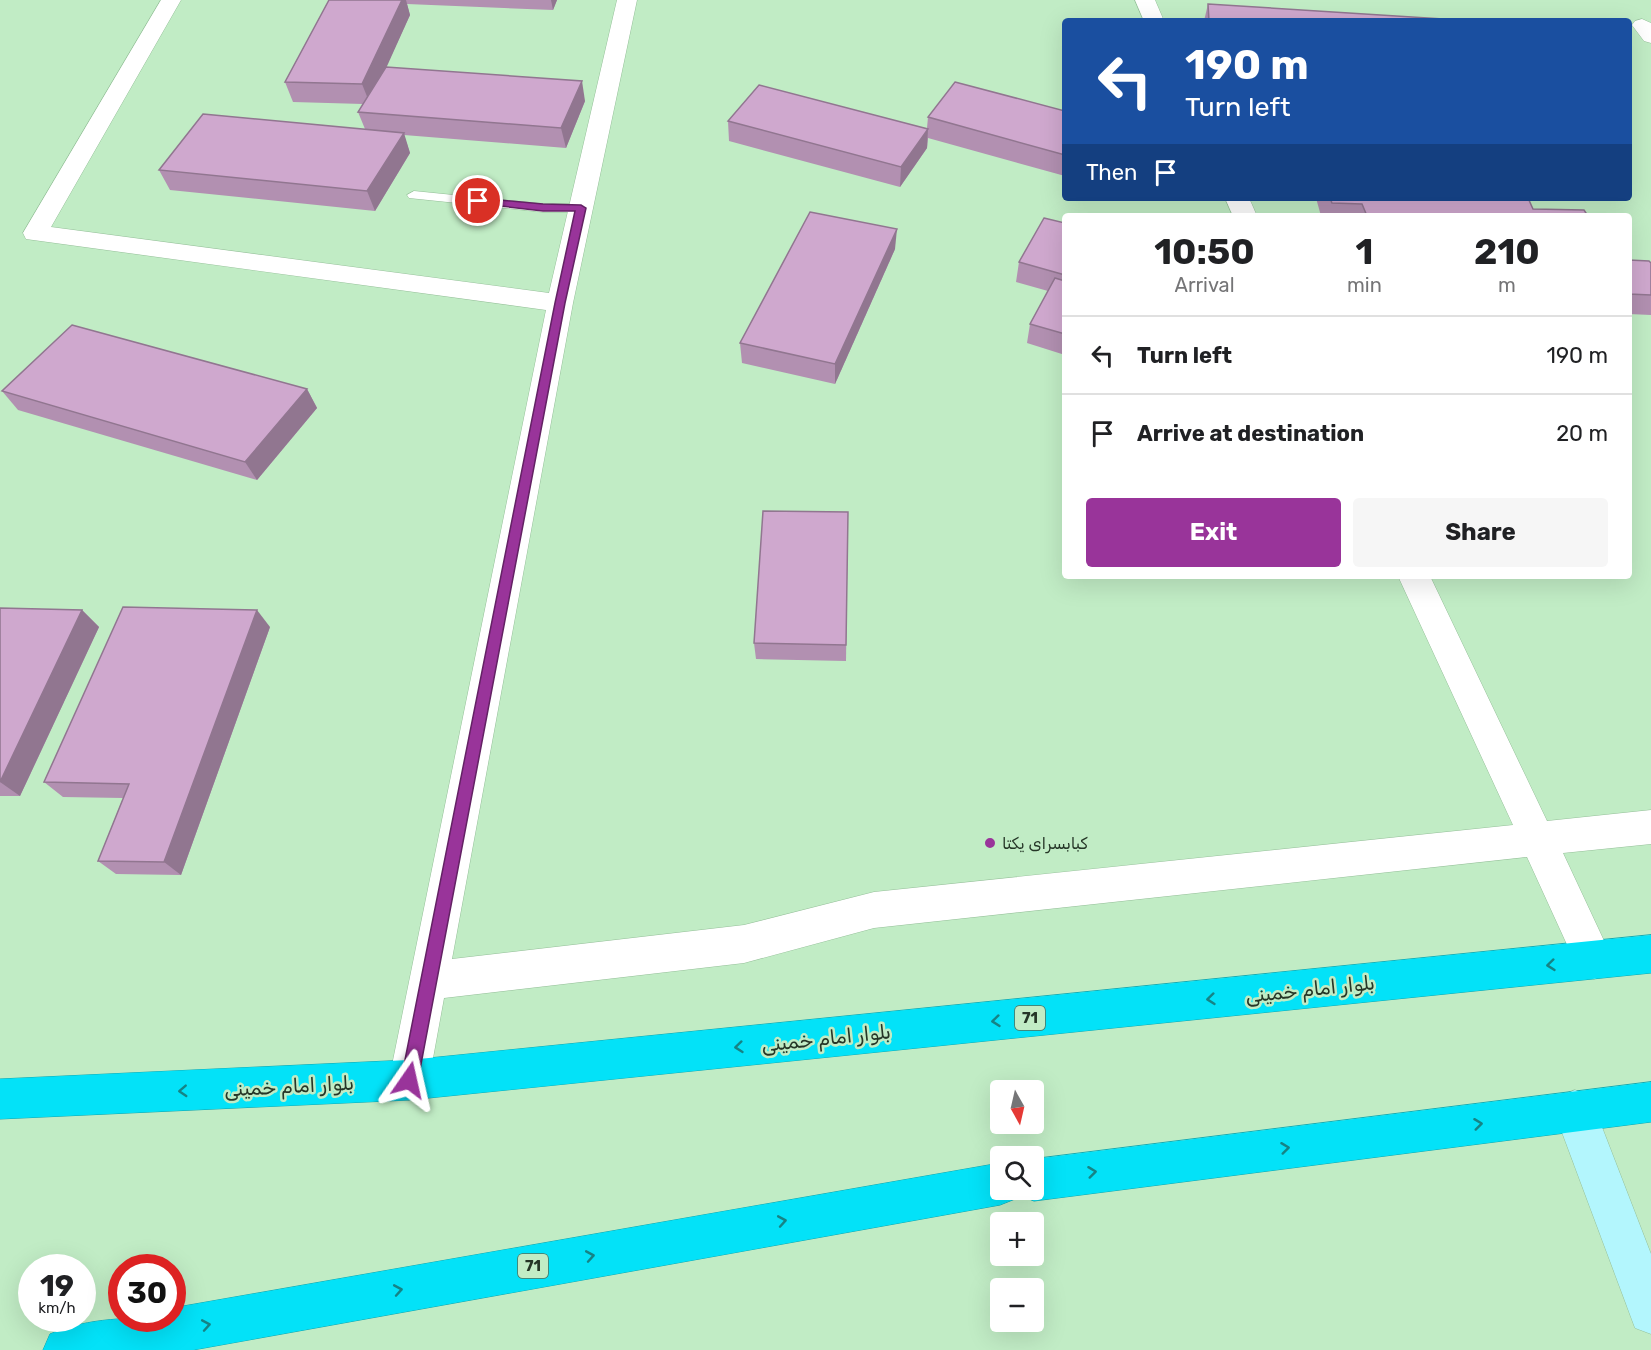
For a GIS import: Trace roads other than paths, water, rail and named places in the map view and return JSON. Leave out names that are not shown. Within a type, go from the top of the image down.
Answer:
[{"type":"highway","name":"بلوار امام خمینی","points":[[0,1099],[409,1080],[1651,954]]},
{"type":"highway","points":[[1044,1178],[1651,1102]]},
{"type":"highway","name":"71","points":[[66,1350],[119,1345],[990,1186]]},
{"type":"street","points":[[171,0],[35,233],[560,303]]},
{"type":"street","points":[[409,1080],[560,303],[627,0]]},
{"type":"street","points":[[1145,0],[1153,18]]},
{"type":"street","points":[[1415,579],[1594,960]]},
{"type":"street","points":[[429,981],[744,944],[874,910],[1651,827]]},
{"type":"street","points":[[1575,1111],[1651,1312]]},
{"type":"lane","points":[[414,195],[543,208],[581,208]]},
{"type":"place","name":"کبابسرای یکتا","points":[[990,843]]}]
